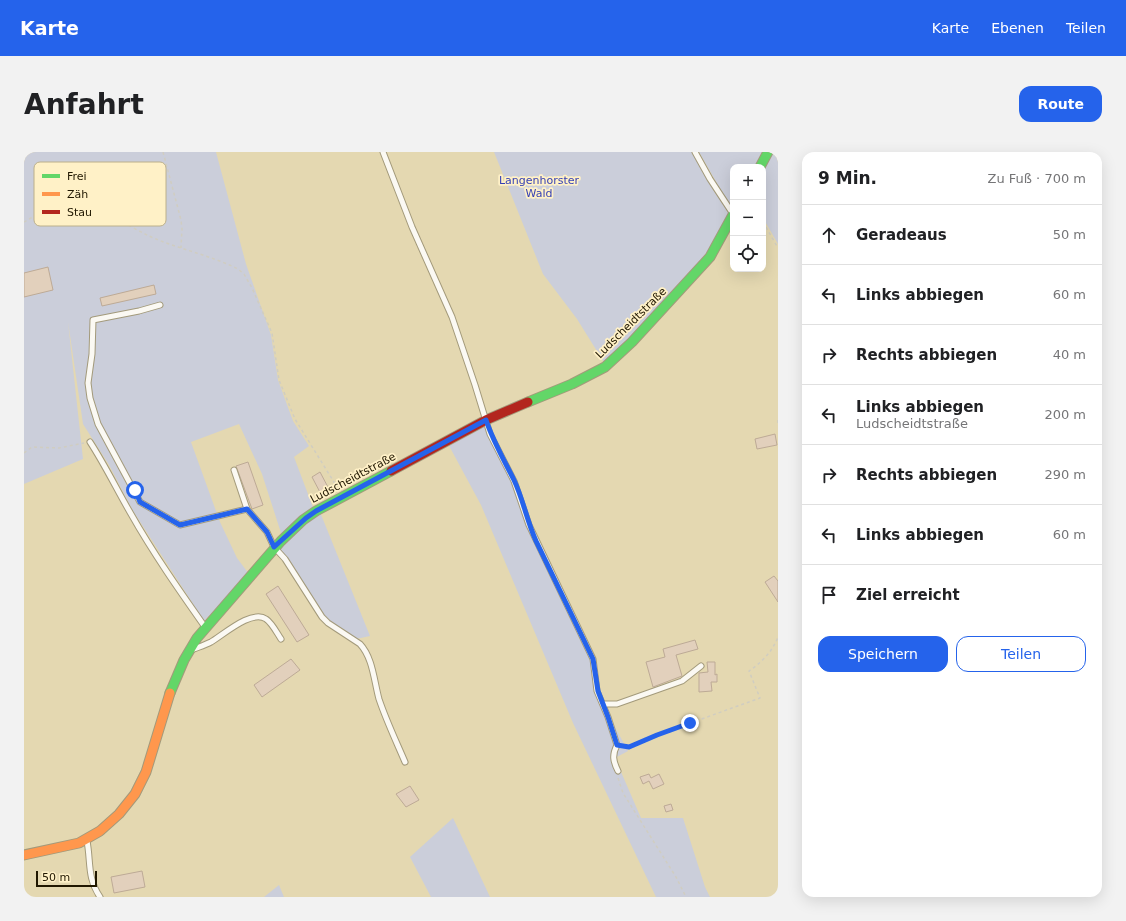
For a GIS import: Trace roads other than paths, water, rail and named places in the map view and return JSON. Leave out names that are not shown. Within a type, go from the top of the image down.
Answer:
[{"type":"street","points":[[762,164],[768,152]]},
{"type":"street","name":"Ludscheidtstraße","points":[[24,855],[87,840],[106,827],[118,816],[139,786],[150,761],[170,694],[189,650],[205,627],[274,547],[306,518],[486,420],[572,384],[605,367],[632,342],[710,257],[730,220]]},
{"type":"lane","points":[[383,152],[412,227],[452,317],[490,434],[514,481],[536,541],[593,659],[598,691],[617,745],[613,752],[613,761],[618,771]]},
{"type":"lane","points":[[695,152],[730,210]]},
{"type":"lane","points":[[160,305],[139,311],[93,320],[92,354],[88,383],[90,398],[98,424],[140,502],[167,518],[180,525],[247,509]]},
{"type":"lane","points":[[90,442],[106,466],[131,514],[149,543],[205,627]]},
{"type":"lane","points":[[234,470],[247,509],[267,532],[274,547],[285,559],[322,617],[328,623],[364,648],[379,699],[405,762]]},
{"type":"lane","points":[[189,650],[211,642],[236,626],[252,618],[259,617],[267,619],[281,639]]},
{"type":"lane","points":[[603,704],[617,704],[682,681],[701,666]]},
{"type":"lane","points":[[87,840],[90,853],[91,879],[93,888],[100,897]]},
{"type":"park label","name":"Langenhorster Wald","points":[[539,186]]}]
